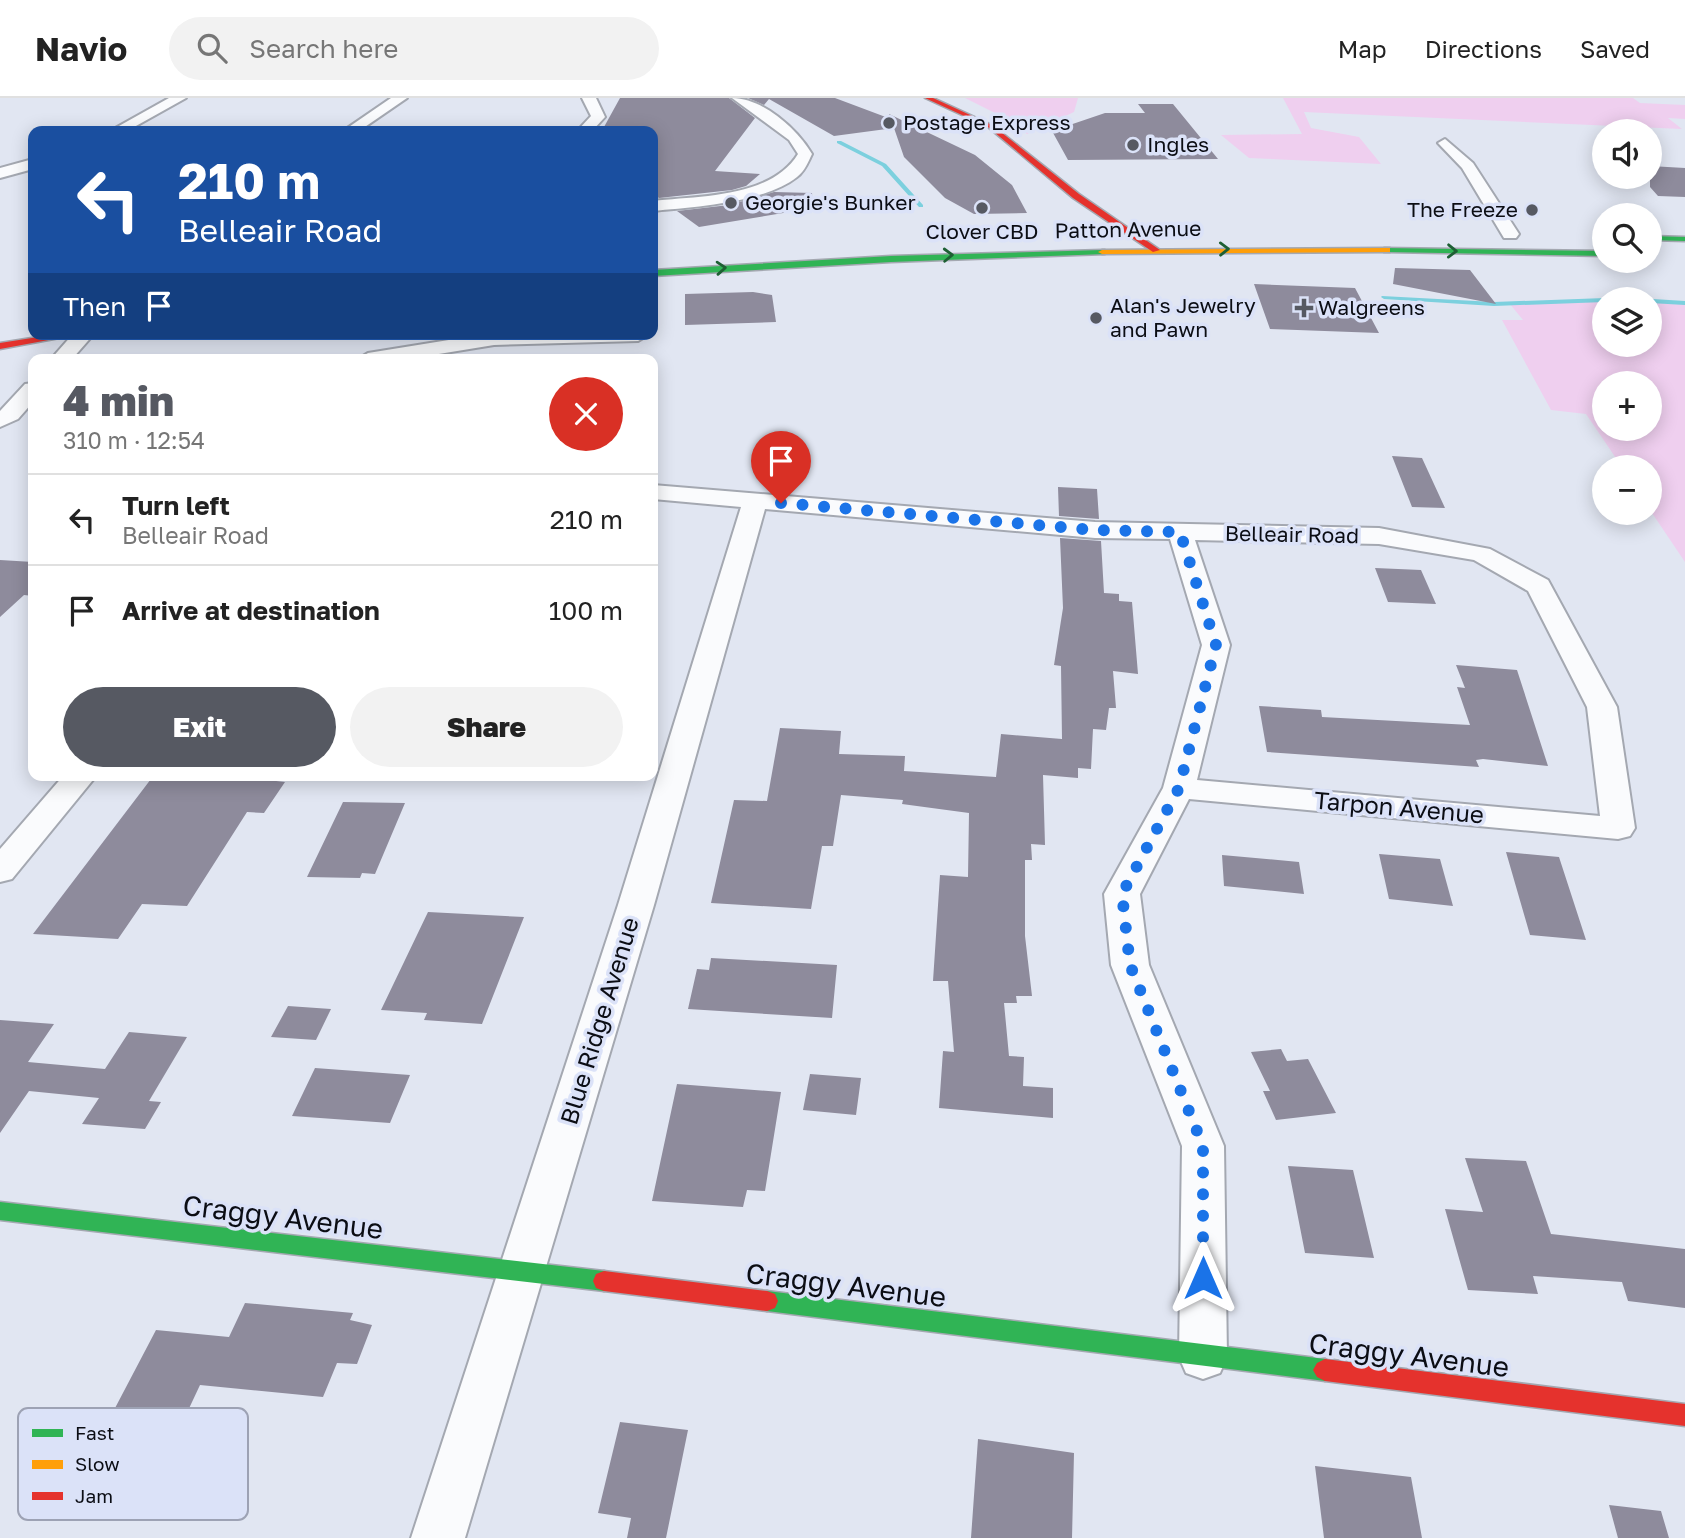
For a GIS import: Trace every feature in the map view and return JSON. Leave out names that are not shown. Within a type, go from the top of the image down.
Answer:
[{"type":"main road","points":[[928,98],[990,126],[1076,196],[1156,250]]},
{"type":"main road","name":"Patton Avenue","points":[[1107,234],[1160,233]]},
{"type":"main road","points":[[1662,238],[1685,239]]},
{"type":"main road","name":"Patton Avenue","points":[[658,273],[885,257],[1156,250],[1340,248],[1592,254]]},
{"type":"main road","points":[[11,327],[28,325]]},
{"type":"main road","points":[[0,346],[38,340]]},
{"type":"main road","name":"Craggy Avenue","points":[[0,1211],[523,1271],[1685,1415]]},
{"type":"street","points":[[126,126],[179,98]]},
{"type":"street","points":[[358,126],[400,98]]},
{"type":"street","points":[[589,98],[598,117],[589,126]]},
{"type":"street","points":[[658,205],[723,197],[764,187],[793,173],[805,154],[794,137],[739,98]]},
{"type":"street","points":[[1445,143],[1468,166],[1510,235]]},
{"type":"street","points":[[0,173],[28,165]]},
{"type":"street","points":[[66,354],[78,340]]},
{"type":"street","points":[[400,354],[488,340]]},
{"type":"street","points":[[5,417],[28,394]]},
{"type":"street","points":[[5,417],[28,412]]},
{"type":"street","name":"Belleair Road","points":[[658,492],[1095,530],[1379,537],[1481,554],[1539,586],[1602,707],[1618,828]]},
{"type":"street","name":"Blue Ridge Avenue","points":[[438,1538],[523,1271],[755,501]]},
{"type":"street","points":[[1180,532],[1216,645],[1179,788],[1122,894],[1130,965],[1203,1146],[1203,1357]]},
{"type":"street","points":[[0,871],[77,781]]},
{"type":"street","name":"Tarpon Avenue","points":[[1179,788],[1618,828]]},
{"type":"shaded area","points":[[965,98],[1078,98],[1074,112],[1027,134],[1005,118]]},
{"type":"shaded area","points":[[1283,98],[1633,98],[1640,103],[1685,105],[1685,119],[1668,118],[1682,129],[1662,128],[1662,119],[1592,119],[1592,125],[1304,112],[1311,128],[1359,137],[1381,164],[1249,158],[1221,135],[1302,134]]},
{"type":"shaded area","points":[[1592,301],[1592,357],[1662,357],[1662,301],[1685,303],[1685,562],[1660,525],[1662,455],[1614,455],[1604,441],[1662,441],[1662,371],[1592,371],[1592,423],[1586,414],[1551,410],[1502,320],[1523,320],[1510,304]]},
{"type":"building","points":[[620,98],[729,98],[755,118],[715,171],[760,174],[746,186],[732,190],[659,198],[658,126],[605,126]]},
{"type":"building","points":[[748,98],[835,98],[891,119],[889,114],[975,155],[1012,185],[1027,213],[974,214],[945,198],[904,157],[894,128],[834,136],[769,99],[764,105]]},
{"type":"building","name":"Ingles","points":[[1138,104],[1173,104],[1218,159],[1068,160],[1052,131],[1105,113],[1145,113]]},
{"type":"building","points":[[1662,167],[1685,168],[1685,197],[1658,196],[1652,189],[1662,189]]},
{"type":"building","points":[[774,192],[812,193],[813,208],[699,227],[677,211],[729,205]]},
{"type":"building","points":[[1395,268],[1470,270],[1496,304],[1393,284]]},
{"type":"building","name":"Walgreens","points":[[1254,284],[1355,288],[1379,333],[1270,329]]},
{"type":"building","points":[[753,292],[772,295],[776,322],[685,325],[685,294]]},
{"type":"building","points":[[1392,456],[1422,458],[1445,508],[1412,507]]},
{"type":"building","points":[[1058,487],[1097,489],[1099,519],[1059,516]]},
{"type":"building","points":[[1060,538],[1101,541],[1104,593],[1119,594],[1119,601],[1132,602],[1138,674],[1113,671],[1116,708],[1109,708],[1106,730],[1093,729],[1091,769],[1078,768],[1078,778],[1043,775],[1045,845],[1031,844],[1032,860],[1025,860],[1025,936],[1032,996],[1016,996],[1017,1003],[1004,1003],[1009,1056],[1024,1057],[1023,1086],[1053,1088],[1053,1118],[939,1108],[943,1051],[954,1052],[948,981],[933,981],[940,875],[968,877],[969,813],[902,804],[903,800],[841,795],[833,846],[822,846],[811,909],[711,903],[734,800],[767,801],[780,728],[841,731],[839,754],[905,756],[904,771],[996,777],[1001,734],[1062,739],[1061,666],[1054,665],[1063,608]]},
{"type":"building","points":[[0,560],[28,562],[28,595],[24,595],[0,617]]},
{"type":"building","points":[[1375,568],[1421,570],[1436,604],[1388,602]]},
{"type":"building","points":[[1456,665],[1517,670],[1548,766],[1483,759],[1476,760],[1479,767],[1267,752],[1259,706],[1321,710],[1322,717],[1470,725],[1457,687],[1465,688]]},
{"type":"building","points":[[149,781],[285,782],[264,813],[247,812],[187,906],[142,904],[118,939],[33,934]]},
{"type":"building","points":[[343,802],[405,803],[375,874],[362,873],[360,878],[307,877]]},
{"type":"building","points":[[1506,852],[1559,857],[1586,940],[1530,935]]},
{"type":"building","points":[[1379,854],[1440,859],[1453,906],[1389,899]]},
{"type":"building","points":[[1222,855],[1299,862],[1304,894],[1224,886]]},
{"type":"building","points":[[428,912],[524,917],[482,1024],[424,1020],[427,1013],[381,1010]]},
{"type":"building","points":[[711,958],[837,965],[832,1018],[688,1009],[697,969],[709,970]]},
{"type":"building","points":[[288,1006],[331,1009],[316,1040],[271,1037]]},
{"type":"building","points":[[0,1020],[54,1024],[28,1062],[105,1069],[129,1032],[187,1037],[149,1101],[161,1102],[145,1129],[82,1124],[99,1098],[29,1091],[0,1133]]},
{"type":"building","points":[[1281,1049],[1287,1061],[1308,1059],[1336,1113],[1276,1120],[1263,1091],[1270,1091],[1251,1052]]},
{"type":"building","points":[[315,1068],[410,1075],[390,1123],[292,1116]]},
{"type":"building","points":[[810,1074],[861,1078],[856,1115],[803,1110]]},
{"type":"building","points":[[677,1084],[781,1092],[765,1191],[747,1190],[743,1207],[652,1201]]},
{"type":"building","points":[[1465,1158],[1526,1161],[1551,1234],[1685,1249],[1685,1308],[1628,1301],[1622,1282],[1533,1276],[1538,1294],[1468,1290],[1445,1209],[1483,1212]]},
{"type":"building","points":[[1288,1166],[1353,1170],[1374,1258],[1305,1253]]},
{"type":"building","points":[[245,1303],[353,1313],[350,1320],[372,1325],[357,1364],[337,1363],[323,1397],[200,1385],[189,1408],[115,1408],[156,1330],[229,1337]]},
{"type":"building","points":[[620,1422],[688,1430],[666,1538],[627,1538],[631,1518],[598,1513]]},
{"type":"building","points":[[978,1439],[1074,1453],[1072,1538],[971,1538]]},
{"type":"building","points":[[1315,1466],[1411,1477],[1422,1538],[1324,1538]]},
{"type":"building","points":[[1609,1505],[1661,1511],[1669,1538],[1618,1538]]},
{"type":"waterway","points":[[839,142],[884,165],[921,206]]},
{"type":"waterway","points":[[1384,297],[1494,304],[1592,300]]},
{"type":"waterway","points":[[1662,302],[1685,303]]},
{"type":"traffic: fast","points":[[1662,238],[1685,239]]},
{"type":"traffic: fast","points":[[1387,250],[1592,254]]},
{"type":"traffic: fast","points":[[658,273],[891,259],[1102,252]]},
{"type":"traffic: fast","points":[[0,1211],[604,1281]]},
{"type":"traffic: fast","points":[[767,1301],[1325,1370]]},
{"type":"traffic: slow","points":[[1102,252],[1387,250]]},
{"type":"traffic: jam","points":[[928,98],[990,126],[1076,196],[1156,250]]},
{"type":"traffic: jam","points":[[0,346],[38,340]]},
{"type":"traffic: jam","points":[[604,1281],[767,1301]]},
{"type":"traffic: jam","points":[[1325,1370],[1685,1415]]},
{"type":"place","name":"Postage Express","points":[[889,123]]},
{"type":"place","name":"Ingles","points":[[1133,145]]},
{"type":"place","name":"Georgie's Bunker","points":[[731,203]]},
{"type":"place","name":"Clover CBD","points":[[982,208]]},
{"type":"place","name":"The Freeze","points":[[1532,210]]},
{"type":"place","name":"Walgreens","points":[[1304,308]]},
{"type":"place","name":"Alan's Jewelry and Pawn","points":[[1096,318]]},
{"type":"route","points":[[781,503],[1095,530],[1180,532],[1216,645],[1179,788],[1122,894],[1130,965],[1203,1146],[1203,1278]]}]
